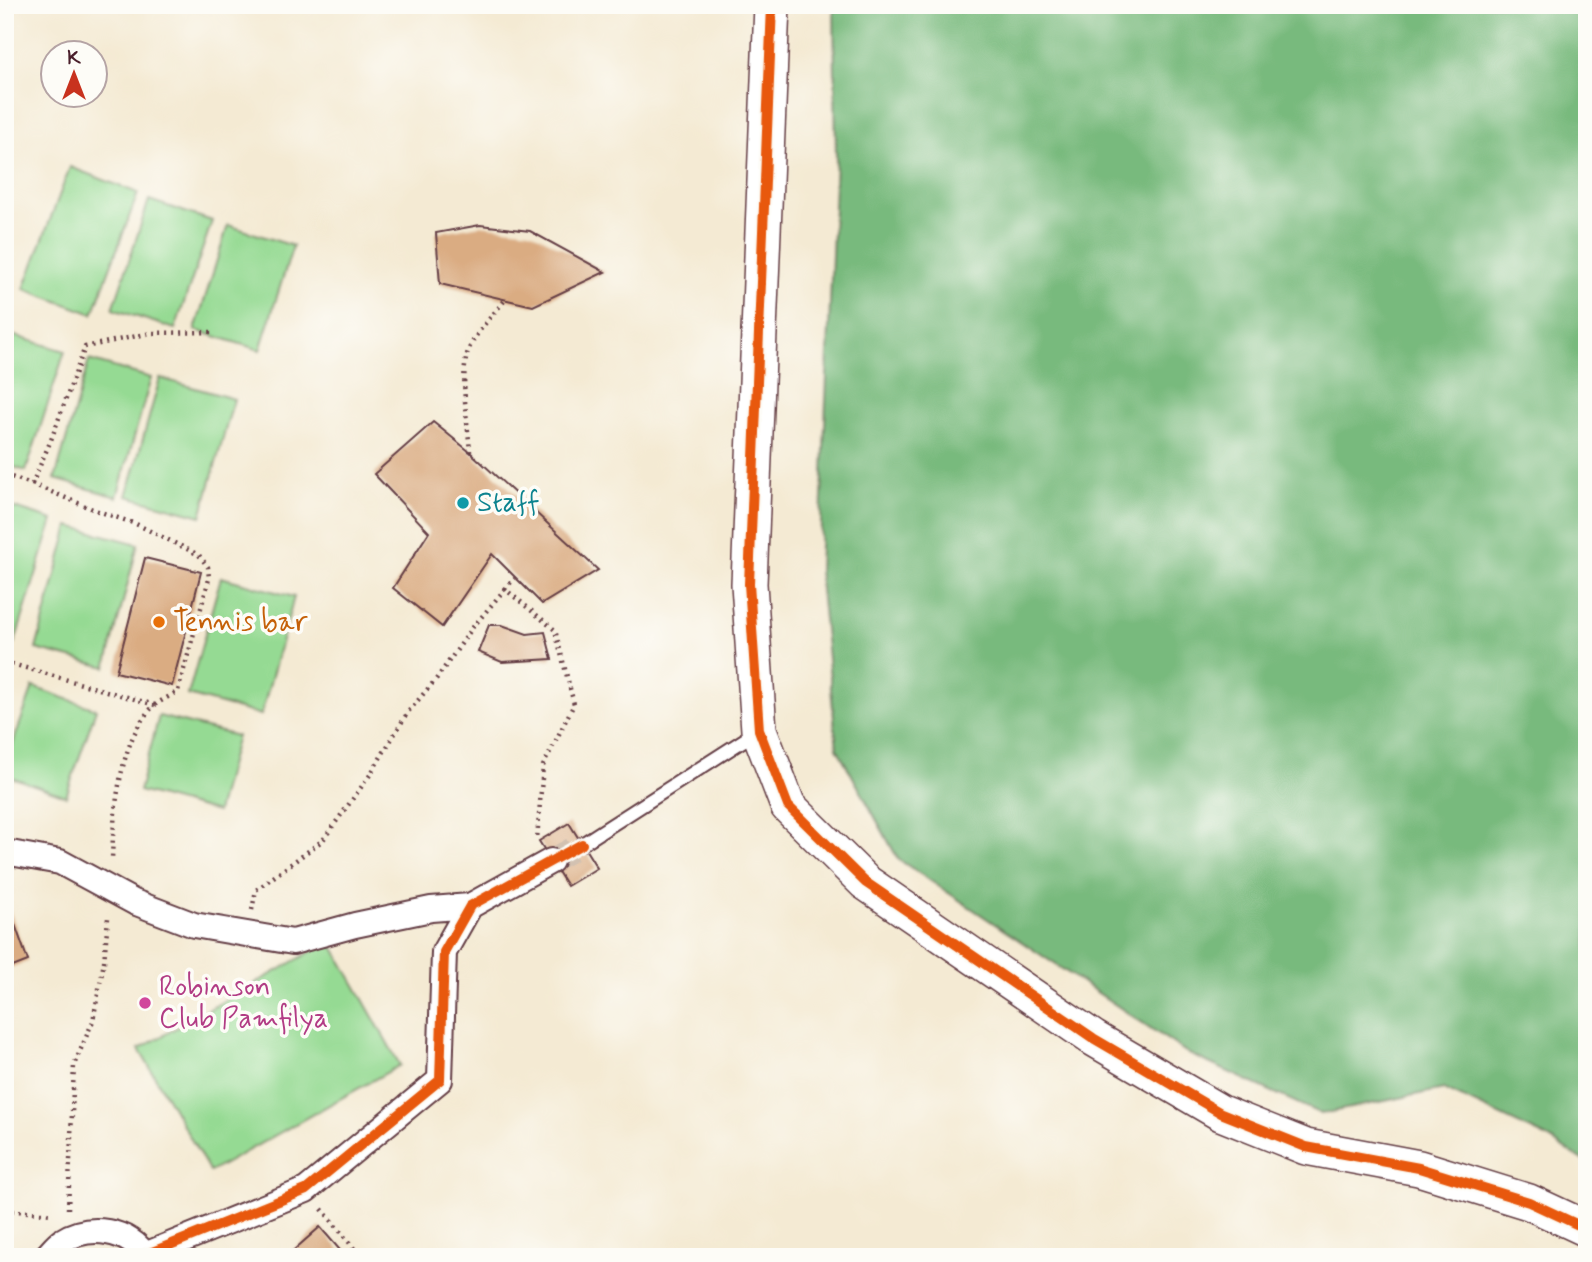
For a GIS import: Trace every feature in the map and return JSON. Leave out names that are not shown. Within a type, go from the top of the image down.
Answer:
[{"type":"street","points":[[772,5],[750,584],[759,730],[788,806],[865,882],[1093,1038],[1221,1113],[1306,1147],[1419,1168],[1529,1202],[1587,1229]]},
{"type":"street","points":[[5,852],[60,862],[134,902],[194,925],[293,942],[355,925],[431,909],[470,906],[543,865]]},
{"type":"street","points":[[46,1257],[75,1224],[124,1236],[146,1256],[306,1190],[440,1080],[444,951],[470,906]]},
{"type":"lane","points":[[582,844],[759,730]]},
{"type":"path","points":[[470,452],[466,357],[481,328],[505,300]]},
{"type":"path","points":[[32,484],[85,347],[151,333],[215,332]]},
{"type":"path","points":[[5,475],[136,524],[199,555],[208,567],[209,579],[178,691],[155,705],[136,730],[120,779],[113,825],[111,890],[104,962],[93,1021],[74,1065],[75,1224],[5,1210]]},
{"type":"path","points":[[248,935],[256,890],[323,840],[370,775],[408,712],[438,678],[473,627],[515,578]]},
{"type":"path","points":[[505,589],[555,630],[574,704],[543,766],[543,865]]},
{"type":"path","points":[[5,662],[155,705]]},
{"type":"path","points":[[306,1190],[361,1257]]},
{"type":"green space","points":[[834,5],[1587,5],[1587,1163],[1546,1137],[1444,1089],[1321,1114],[1189,1054],[898,859],[837,748],[819,570],[836,158]]},
{"type":"green space","points":[[70,167],[138,193],[93,314],[24,289]]},
{"type":"green space","points":[[149,200],[212,221],[175,329],[113,309]]},
{"type":"green space","points":[[228,225],[293,246],[260,350],[195,330]]},
{"type":"green space","points":[[5,333],[65,351],[26,471],[5,464]]},
{"type":"green space","points":[[89,360],[151,378],[117,497],[55,479]]},
{"type":"green space","points":[[160,378],[234,399],[201,516],[127,496]]},
{"type":"green space","points":[[5,505],[53,520],[14,645],[5,642]]},
{"type":"green space","points":[[69,526],[138,544],[106,667],[36,649]]},
{"type":"green space","points":[[221,577],[294,597],[261,715],[188,695]]},
{"type":"green space","points":[[33,687],[96,709],[66,796],[5,775],[5,766]]},
{"type":"green space","points":[[159,716],[237,736],[217,812],[139,791]]},
{"type":"green space","points":[[330,941],[400,1065],[210,1172],[139,1049]]},
{"type":"building","points":[[480,225],[530,231],[605,272],[533,306],[440,284],[436,233]]},
{"type":"building","name":"Staff","points":[[433,422],[470,452],[598,570],[542,604],[492,554],[442,627],[393,588],[429,532],[374,474]]},
{"type":"building","name":"Tennis bar","points":[[145,558],[201,572],[172,686],[116,672]]},
{"type":"building","points":[[489,625],[502,625],[527,634],[545,632],[552,659],[502,662],[478,652]]},
{"type":"building","points":[[569,823],[597,868],[567,886],[539,841]]},
{"type":"building","points":[[8,905],[28,961],[5,970],[5,906]]},
{"type":"building","points":[[320,1227],[346,1257],[286,1257]]},
{"type":"tunnel","points":[[551,861],[582,844]]},
{"type":"cycle path","points":[[772,5],[749,584],[759,730],[788,806],[865,882],[1093,1038],[1221,1113],[1306,1147],[1419,1168],[1529,1202],[1587,1229]]},
{"type":"cycle path","points":[[145,1255],[306,1190],[440,1080],[444,952],[470,906],[582,844]]},
{"type":"place","name":"Staff","points":[[463,503]]},
{"type":"place","name":"Tennis bar","points":[[159,622]]},
{"type":"place","name":"Robinson Club Pamfilya","points":[[145,1003]]}]
